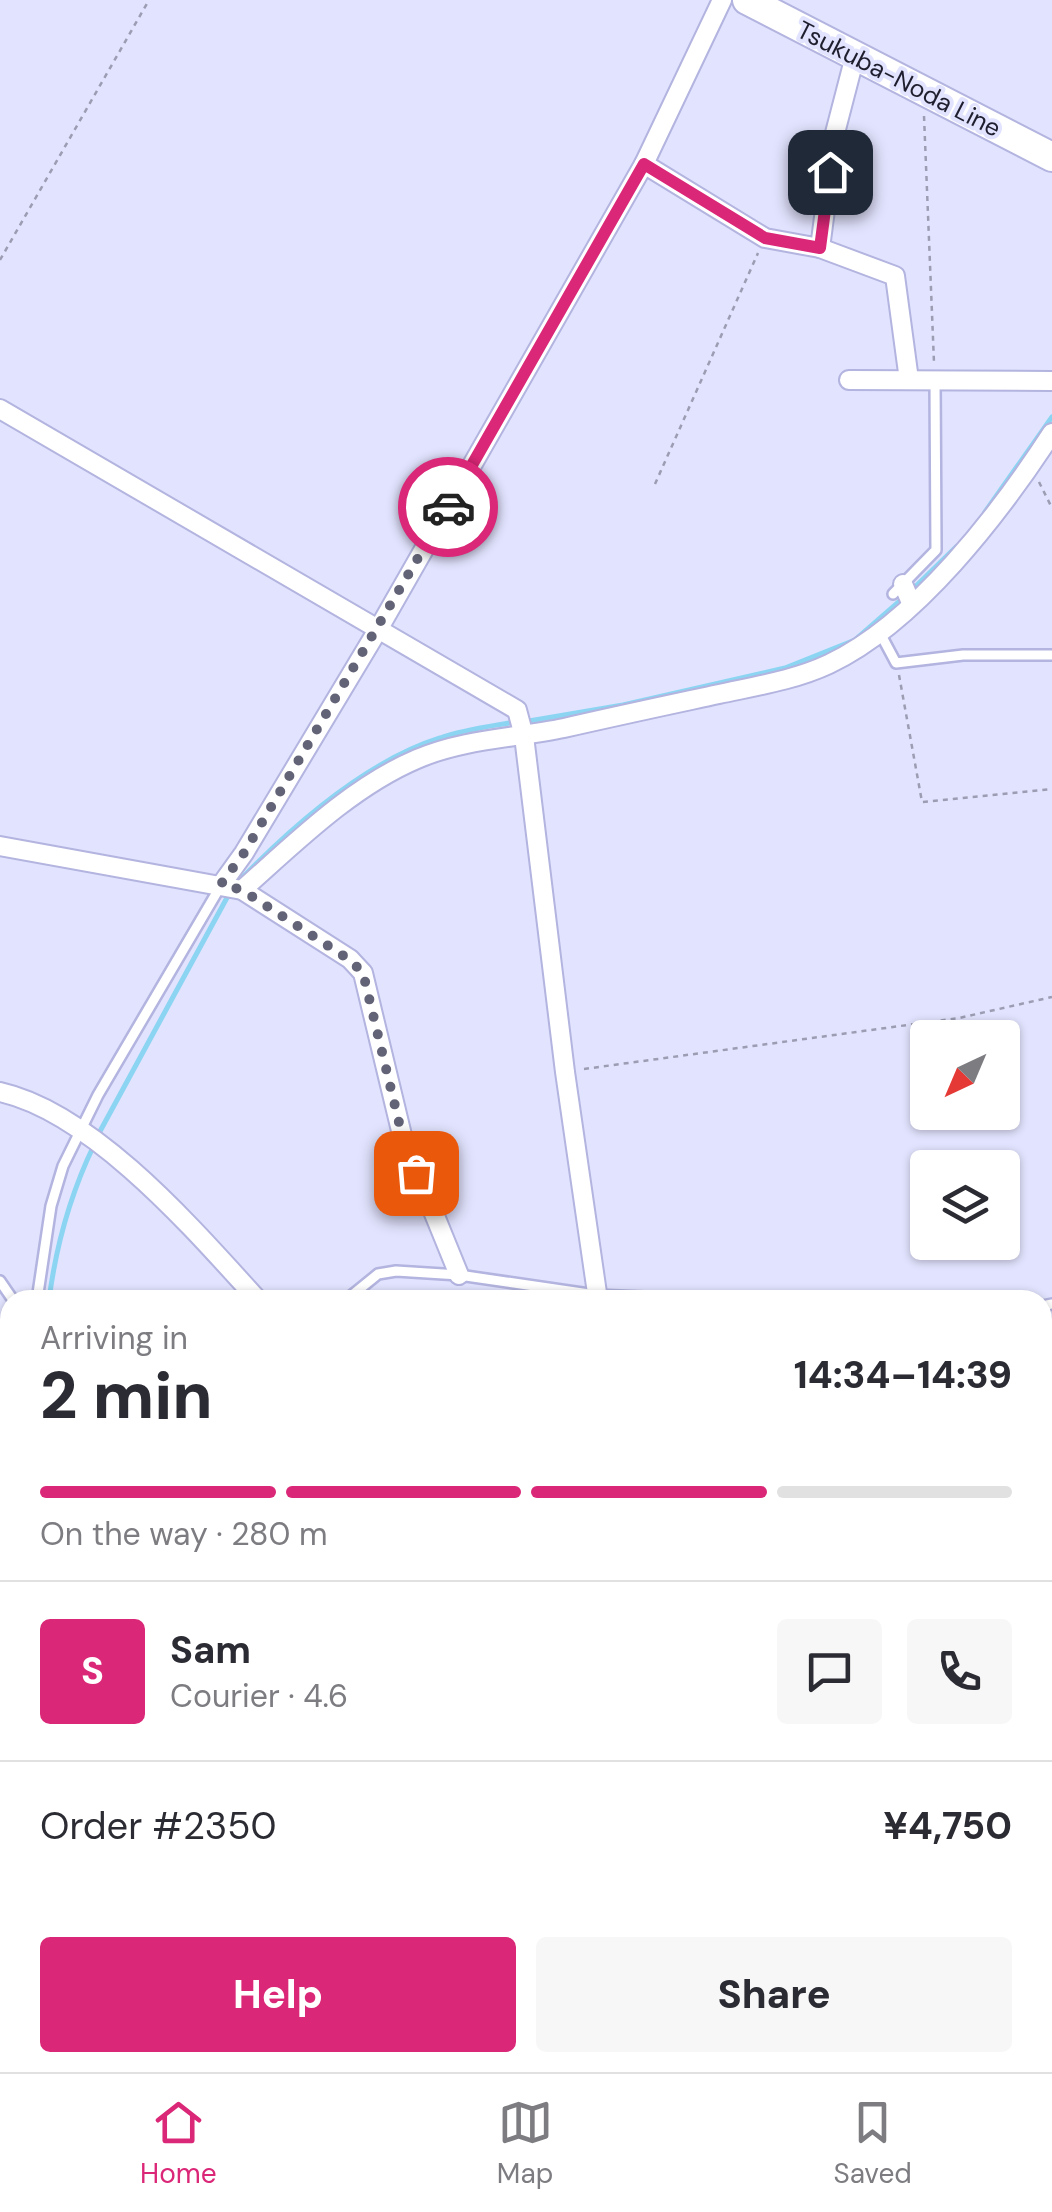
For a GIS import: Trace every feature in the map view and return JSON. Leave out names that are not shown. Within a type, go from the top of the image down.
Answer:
[{"type":"main road","name":"Tsukuba-Noda Line","points":[[747,0],[1052,157]]},
{"type":"street","points":[[221,884],[244,853],[379,628],[644,164],[722,0]]},
{"type":"street","points":[[820,248],[835,133],[855,56]]},
{"type":"street","points":[[644,164],[765,238],[820,248],[896,276],[910,380]]},
{"type":"street","points":[[850,380],[1052,381]]},
{"type":"street","points":[[0,409],[518,710],[596,1290]]},
{"type":"street","points":[[242,890],[372,783],[451,746],[524,736],[778,681],[828,664],[880,633],[912,605],[953,561],[1052,433]]},
{"type":"street","points":[[898,589],[912,605]]},
{"type":"street","points":[[0,846],[242,890],[350,960],[363,973],[402,1135],[460,1275]]},
{"type":"street","points":[[0,1092],[28,1098],[80,1132],[179,1214],[249,1290]]},
{"type":"lane","points":[[898,589],[936,550],[934,379]]},
{"type":"lane","points":[[880,633],[896,663],[963,655],[1052,655]]},
{"type":"lane","points":[[38,1290],[51,1206],[63,1166],[98,1095],[221,884]]},
{"type":"lane","points":[[358,1290],[378,1274],[396,1270],[460,1275],[549,1290]]},
{"type":"path","points":[[0,260],[149,0]]},
{"type":"path","points":[[934,96],[922,120],[934,379]]},
{"type":"path","points":[[655,484],[765,238]]},
{"type":"path","points":[[1030,466],[1052,508]]},
{"type":"path","points":[[896,663],[922,802],[1052,788]]},
{"type":"path","points":[[565,1072],[959,1018],[1052,997]]},
{"type":"waterway","points":[[985,512],[1052,417]]},
{"type":"waterway","points":[[915,587],[956,547]]},
{"type":"waterway","points":[[529,721],[623,705],[785,668],[855,640],[901,600]]},
{"type":"waterway","points":[[243,877],[309,815],[386,762],[448,735],[509,723]]},
{"type":"waterway","points":[[98,1135],[229,894]]},
{"type":"waterway","points":[[51,1290],[65,1221],[94,1145]]},
{"type":"way so far","points":[[416,1173],[402,1135],[363,973],[350,960],[242,890],[221,884],[244,853],[448,507]]},
{"type":"route","points":[[448,507],[644,164],[765,238],[820,248],[830,172]]}]
